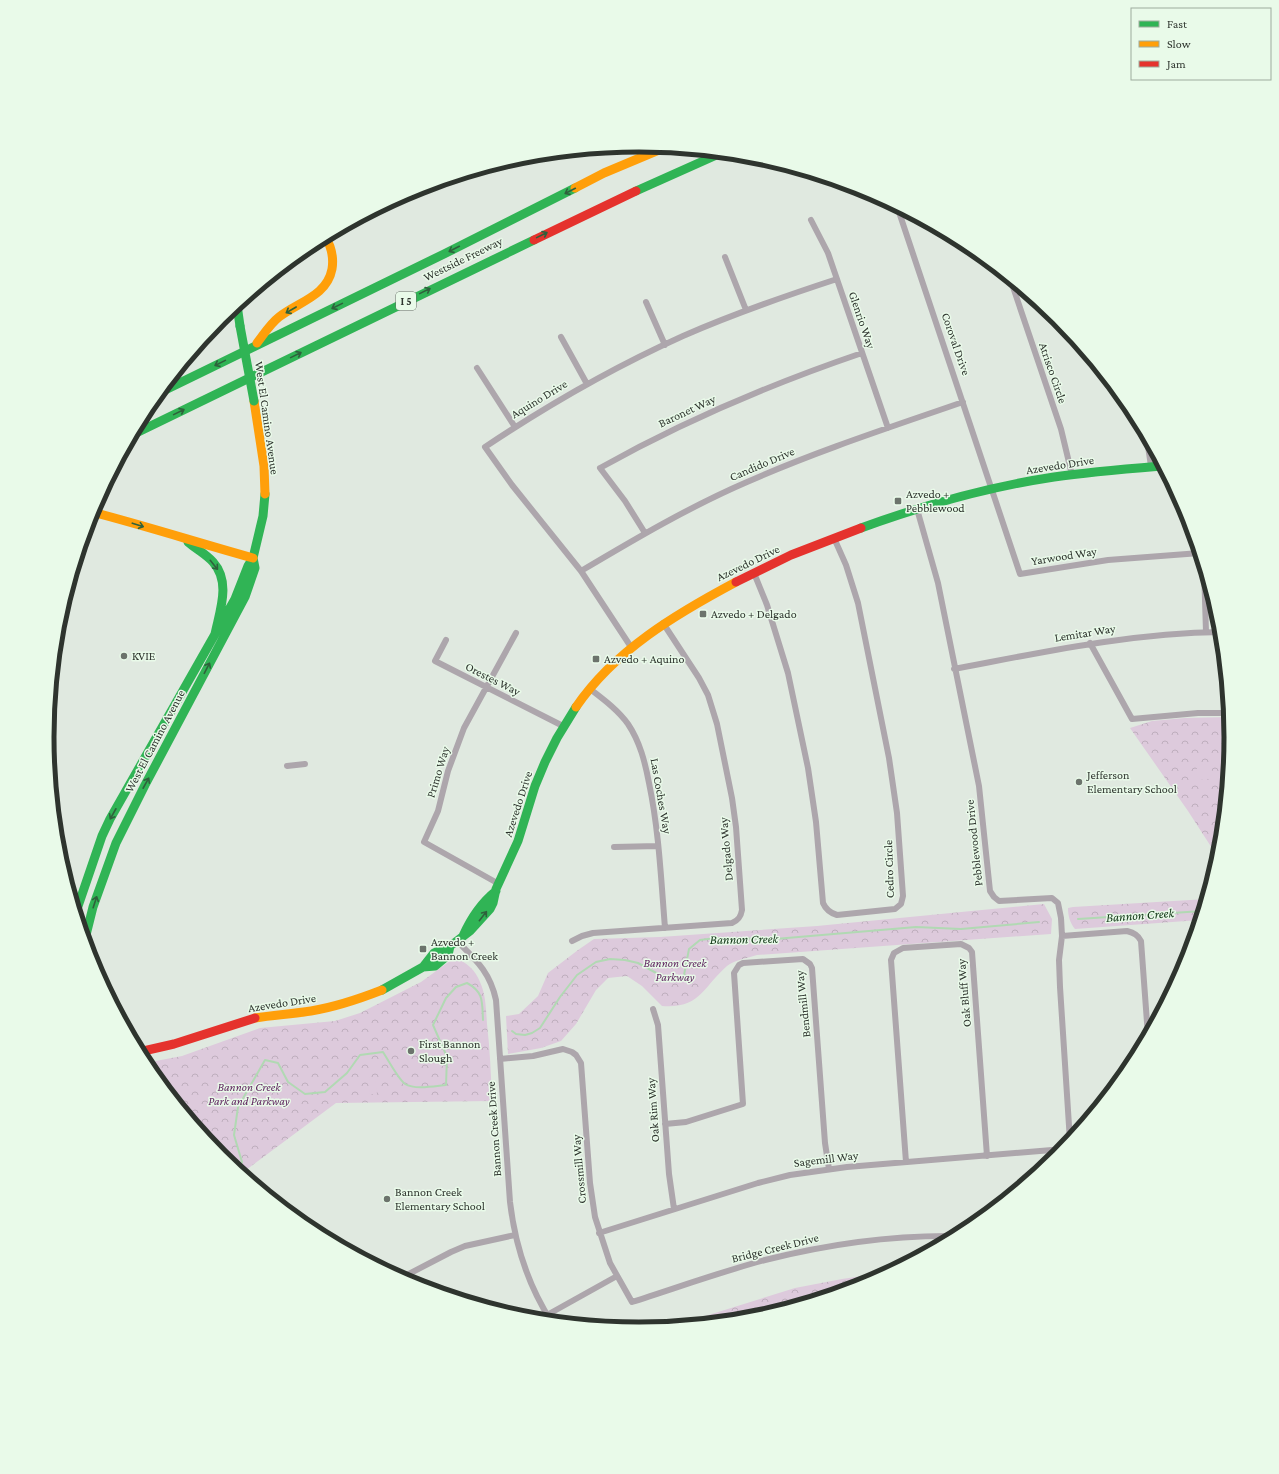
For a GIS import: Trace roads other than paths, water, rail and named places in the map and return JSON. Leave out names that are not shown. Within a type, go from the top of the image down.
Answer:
[{"type":"main road","points":[[604,173],[645,152]]},
{"type":"main road","name":"Westside Freeway","points":[[171,387],[444,254],[604,173],[653,152]]},
{"type":"main road","name":"Westside Freeway","points":[[141,431],[594,210],[713,157]]},
{"type":"main road","points":[[254,346],[278,317],[316,295],[326,284],[332,269],[333,260],[328,241]]},
{"type":"main road","name":"West El Camino Avenue","points":[[79,904],[102,836],[133,778],[235,599],[248,566],[253,558],[260,532],[265,499],[262,449],[238,311]]},
{"type":"main road","name":"Azevedo Drive","points":[[145,1051],[174,1044],[247,1020],[273,1015],[311,1011],[355,1001],[388,988],[423,967],[435,966],[448,955],[457,941],[471,930],[492,904],[497,888],[513,855],[546,758],[563,726],[606,670],[631,647],[663,623],[754,573],[834,538],[917,509],[993,489],[1072,475],[1159,466]]},
{"type":"main road","points":[[99,514],[253,558]]},
{"type":"main road","points":[[185,539],[212,561],[222,578],[224,591],[215,634]]},
{"type":"main road","name":"West El Camino Avenue","points":[[87,930],[93,907],[116,843],[245,596],[255,568],[253,558]]},
{"type":"street","name":"Coroval Drive","points":[[899,213],[993,489]]},
{"type":"street","name":"Glenrio Way","points":[[812,220],[828,253],[888,428]]},
{"type":"street","points":[[725,257],[746,310]]},
{"type":"street","name":"Aquino Drive","points":[[631,647],[581,571],[512,485],[485,446],[587,384],[665,345],[746,310],[837,279]]},
{"type":"street","name":"Atrisco Circle","points":[[1013,286],[1061,429],[1072,475]]},
{"type":"street","points":[[646,302],[665,345]]},
{"type":"street","points":[[561,337],[587,384]]},
{"type":"street","name":"Baronet Way","points":[[645,533],[632,511],[600,468],[667,432],[728,403],[791,378],[862,354]]},
{"type":"street","points":[[477,368],[515,427]]},
{"type":"street","name":"Candido Drive","points":[[581,571],[645,533],[746,482],[822,451],[964,402]]},
{"type":"street","points":[[1148,446],[1151,466]]},
{"type":"street","name":"Yarwood Way","points":[[993,489],[1020,574],[1108,560],[1195,553]]},
{"type":"street","name":"Pebblewood Drive","points":[[917,509],[938,583],[954,669],[979,786],[990,891],[999,901],[1052,898],[1058,903],[1060,911],[1062,936],[1059,960],[1060,987],[1070,1134]]},
{"type":"street","name":"Cedro Circle","points":[[754,573],[767,605],[788,673],[808,768],[816,822],[823,904],[828,911],[837,915],[895,909],[901,904],[903,896],[894,788],[858,604],[846,565],[834,538]]},
{"type":"street","points":[[1204,583],[1206,632]]},
{"type":"street","name":"Delgado Way","points":[[572,941],[593,933],[732,923],[740,918],[742,910],[736,827],[732,798],[717,724],[708,695],[699,678],[663,623]]},
{"type":"street","name":"Lemitar Way","points":[[954,669],[1090,643],[1170,634],[1215,632]]},
{"type":"street","name":"Primo Way","points":[[497,888],[424,842],[438,811],[455,749],[464,728],[516,633]]},
{"type":"street","name":"Orestes Way","points":[[446,640],[435,661],[563,726]]},
{"type":"street","points":[[1090,643],[1132,719],[1198,713],[1224,713]]},
{"type":"street","name":"Las Coches Way","points":[[590,689],[621,715],[638,742],[644,758],[652,800],[658,846],[665,928]]},
{"type":"street","points":[[286,766],[305,764]]},
{"type":"street","points":[[614,847],[658,846]]},
{"type":"street","points":[[1062,936],[1127,931],[1138,936],[1141,941],[1147,1029]]},
{"type":"street","name":"Bannon Creek Drive","points":[[457,941],[480,964],[486,972],[494,990],[496,1000],[510,1202],[515,1235],[521,1257],[531,1283],[547,1315]]},
{"type":"street","name":"Oak Bluff Way","points":[[906,1162],[891,960],[894,953],[903,948],[961,944],[969,948],[972,952],[987,1156]]},
{"type":"street","name":"Bendmill Way","points":[[665,1124],[686,1122],[743,1104],[734,977],[736,969],[743,963],[803,959],[810,964],[812,968],[825,1143],[829,1169]]},
{"type":"street","name":"Oak Rim Way","points":[[653,1009],[658,1026],[668,1174],[674,1209]]},
{"type":"street","name":"Crossmill Way","points":[[500,1058],[533,1056],[562,1049],[572,1052],[581,1063],[592,1200],[599,1233],[617,1276]]},
{"type":"street","name":"Sagemill Way","points":[[599,1233],[758,1183],[790,1175],[829,1169],[1054,1151]]},
{"type":"street","points":[[408,1275],[465,1246],[515,1235]]},
{"type":"street","name":"Bridge Creek Drive","points":[[617,1276],[632,1302],[752,1264],[800,1252],[835,1245],[888,1238],[945,1236]]},
{"type":"street","points":[[553,1315],[617,1276]]},
{"type":"waterway","name":"Bannon Creek","points":[[1078,919],[1198,911]]},
{"type":"waterway","name":"Bannon Creek","points":[[512,1031],[516,1034],[525,1035],[540,1028],[560,997],[577,975],[596,962],[610,959],[625,960],[638,963],[669,980],[679,980],[684,975],[689,949],[700,940],[716,938],[775,939],[916,927],[961,929],[1039,922]]},
{"type":"waterway","name":"Bannon Creek","points":[[240,1165],[242,1162],[234,1135],[238,1107],[265,1060],[278,1063],[288,1082],[305,1094],[325,1092],[347,1073],[360,1055],[383,1052],[405,1084],[414,1087],[446,1085],[447,1057],[433,1025],[446,998],[456,987],[467,983],[473,986],[481,998],[483,1020]]},
{"type":"place","name":"Azvedo + Pebblewood","points":[[898,501]]},
{"type":"place","name":"Azvedo + Delgado","points":[[703,614]]},
{"type":"place","name":"KVIE","points":[[124,656]]},
{"type":"place","name":"Azvedo + Aquino","points":[[596,659]]},
{"type":"place","name":"Jefferson Elementary School","points":[[1079,782]]},
{"type":"place","name":"Azvedo + Bannon Creek","points":[[423,949]]},
{"type":"place","name":"First Bannon Slough","points":[[411,1051]]},
{"type":"place","name":"Bannon Creek Elementary School","points":[[387,1199]]},
{"type":"park label","name":"Bannon Creek Parkway","points":[[675,970]]},
{"type":"park label","name":"Bannon Creek Park and Parkway","points":[[249,1094]]}]
